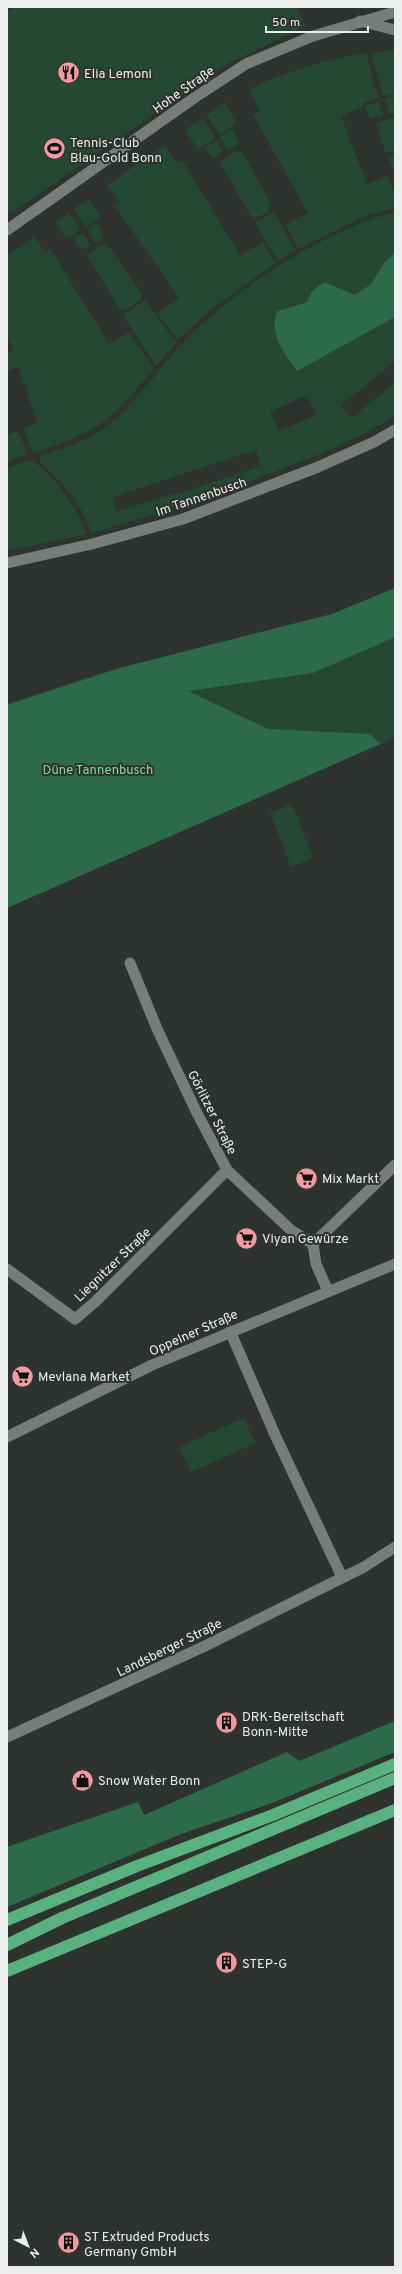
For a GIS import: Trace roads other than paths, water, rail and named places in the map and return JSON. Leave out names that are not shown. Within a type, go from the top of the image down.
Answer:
[{"type":"highway","points":[[7,1920],[138,1866],[273,1815],[395,1764]]},
{"type":"highway","points":[[7,1945],[62,1918],[395,1778]]},
{"type":"highway","points":[[7,1971],[395,1810]]},
{"type":"highway","points":[[7,1937],[38,1924],[62,1918]]},
{"type":"street","name":"Hohe Straße","points":[[7,230],[194,98],[246,64],[313,36],[359,21],[395,12]]},
{"type":"street","points":[[359,21],[395,30]]},
{"type":"street","name":"Im Tannenbusch","points":[[7,563],[92,544],[183,519],[318,467],[374,442],[395,430]]},
{"type":"street","name":"Görlitzer Straße","points":[[130,963],[164,1045],[196,1113],[227,1170],[292,1231],[313,1244]]},
{"type":"street","points":[[328,1291],[316,1264],[313,1244],[395,1166]]},
{"type":"street","name":"Liegnitzer Straße","points":[[7,1269],[75,1319],[95,1302],[227,1170]]},
{"type":"street","name":"Oppelner Straße","points":[[7,1437],[152,1365],[230,1331],[395,1264]]},
{"type":"street","points":[[230,1331],[276,1437],[342,1577]]},
{"type":"street","name":"Landsberger Straße","points":[[7,1737],[205,1646],[364,1567],[395,1547]]},
{"type":"place","name":"Elia Lemoni","points":[[69,73]]},
{"type":"place","name":"Tennis-Club Blau-Gold Bonn","points":[[54,149]]},
{"type":"place","name":"Mix Markt","points":[[306,1178]]},
{"type":"place","name":"Viyan Gewürze","points":[[247,1238]]},
{"type":"place","name":"Mevlana Market","points":[[23,1376]]},
{"type":"place","name":"DRK-Bereitschaft Bonn-Mitte","points":[[227,1723]]},
{"type":"place","name":"Snow Water Bonn","points":[[82,1780]]},
{"type":"place","name":"STEP-G","points":[[227,1963]]},
{"type":"place","name":"ST Extruded Products Germany GmbH","points":[[69,2243]]},
{"type":"park label","name":"Düne Tannenbusch","points":[[98,769]]}]
